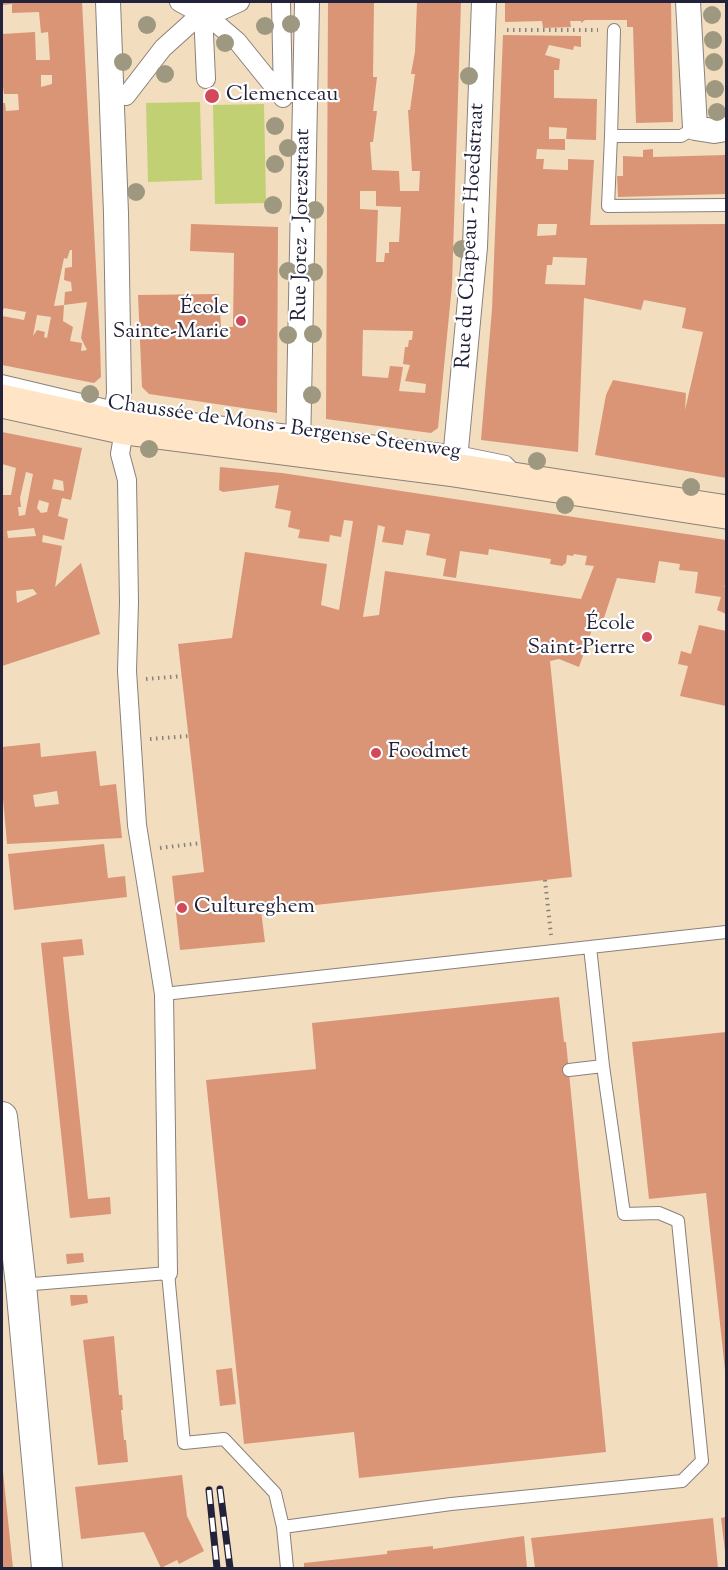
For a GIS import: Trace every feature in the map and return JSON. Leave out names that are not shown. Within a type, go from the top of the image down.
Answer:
[{"type":"main road","name":"Chaussée de Mons - Bergense Steenweg","points":[[2,401],[118,425],[298,440],[455,461],[523,481],[726,512]]},
{"type":"street","points":[[108,2],[116,213],[118,425],[120,454],[127,480],[127,681],[141,851],[164,994],[168,1273]]},
{"type":"street","points":[[179,2],[203,12],[237,41],[283,98],[281,2]]},
{"type":"street","points":[[126,96],[163,48],[203,12],[223,10],[240,2]]},
{"type":"street","name":"Rue Jorez - Jorezstraat","points":[[298,440],[307,2]]},
{"type":"street","name":"Rue du Chapeau - Hoedstraat","points":[[455,461],[475,247],[484,2]]},
{"type":"street","points":[[687,2],[695,128],[714,131],[726,129]]},
{"type":"street","points":[[203,12],[206,79]]},
{"type":"street","points":[[2,1117],[11,1286],[47,1569]]},
{"type":"lane","points":[[614,30],[608,206],[726,205]]},
{"type":"lane","points":[[611,136],[681,135],[695,128]]},
{"type":"lane","name":"Chaussée de Mons - Bergense Steenweg","points":[[2,381],[118,425]]},
{"type":"lane","points":[[164,994],[726,932]]},
{"type":"lane","points":[[283,1527],[451,1504],[682,1481],[702,1461],[678,1221],[659,1213],[624,1214],[603,1066],[590,947]]},
{"type":"lane","points":[[569,1070],[603,1066]]},
{"type":"lane","points":[[11,1286],[168,1273],[184,1443],[224,1438],[275,1493],[283,1527],[286,1569]]},
{"type":"path","points":[[483,31],[614,30]]},
{"type":"path","points":[[127,681],[182,676]]},
{"type":"path","points":[[131,741],[189,735]]},
{"type":"path","points":[[141,851],[201,843]]},
{"type":"path","points":[[545,880],[553,951]]},
{"type":"green space","points":[[200,102],[202,180],[148,182],[146,103]]},
{"type":"green space","points":[[264,104],[266,203],[215,204],[213,105]]},
{"type":"building","points":[[2,2],[82,2],[100,343],[101,377],[94,383],[2,365],[2,316],[24,320],[26,312],[4,308],[2,313],[2,103],[5,103],[6,111],[19,110],[18,94],[4,94],[2,34],[35,32],[36,60],[50,60],[48,32],[41,33],[39,12],[12,13],[12,4],[2,5]],"holes":[[[41,75],[52,75],[52,84],[41,87]],[[72,250],[72,267],[65,268],[64,280],[71,282],[72,291],[65,292],[64,305],[54,306],[64,258],[67,259]],[[87,302],[81,338],[87,350],[81,351],[82,343],[70,341],[73,327],[63,321],[64,305]],[[37,315],[51,317],[47,338],[44,337],[45,332],[37,330],[33,336]]]},
{"type":"building","points":[[328,2],[374,2],[373,77],[377,77],[373,111],[377,111],[373,142],[370,142],[372,170],[399,171],[400,191],[419,191],[420,171],[412,171],[408,110],[410,110],[415,74],[411,74],[415,52],[417,2],[461,2],[452,285],[438,428],[431,433],[326,419]],"holes":[[[360,191],[376,191],[376,206],[401,207],[399,242],[389,242],[389,253],[385,253],[384,262],[376,262],[378,210],[360,209]],[[363,330],[413,331],[412,340],[409,340],[408,347],[405,347],[403,364],[410,365],[405,381],[426,384],[425,393],[399,391],[403,367],[390,366],[388,378],[362,376]]]},
{"type":"building","points":[[505,2],[671,2],[673,122],[636,123],[633,27],[627,27],[627,20],[585,20],[581,23],[581,21],[570,21],[571,27],[543,28],[542,21],[505,22]]},
{"type":"building","points":[[503,35],[581,36],[581,47],[574,46],[573,50],[549,45],[545,55],[560,59],[559,70],[554,70],[554,98],[597,99],[596,140],[566,139],[567,128],[549,127],[549,139],[565,139],[565,150],[537,149],[536,159],[544,159],[543,169],[568,170],[568,159],[594,160],[590,225],[726,224],[726,478],[595,455],[606,395],[613,380],[686,393],[685,410],[703,332],[682,328],[686,308],[644,300],[641,310],[584,298],[578,452],[481,440],[492,309]],"holes":[[[538,224],[557,224],[556,235],[537,236]],[[553,257],[587,258],[585,285],[545,284],[547,265],[552,265]]]},
{"type":"building","points":[[653,149],[653,157],[726,155],[726,194],[618,197],[617,176],[623,176],[623,156],[643,157],[643,150]]},
{"type":"building","name":"École Sainte-Marie","points":[[191,224],[278,227],[277,413],[149,394],[142,387],[138,295],[219,294],[221,327],[233,327],[234,253],[190,251]]},
{"type":"building","points":[[2,432],[82,448],[71,500],[62,498],[58,516],[68,519],[64,540],[43,535],[42,542],[62,546],[55,587],[81,563],[100,634],[2,666],[2,495],[11,495],[16,468],[2,464]],"holes":[[[26,472],[33,474],[25,515],[19,516],[20,498]],[[54,479],[63,481],[64,491],[52,489]],[[39,500],[49,503],[47,512],[41,513],[37,508]],[[34,528],[36,536],[8,538],[7,531]],[[33,589],[37,594],[17,603],[16,591]]]},
{"type":"building","name":"Foodmet","points":[[220,467],[282,473],[726,540],[726,585],[724,586],[726,588],[726,614],[717,610],[721,597],[695,593],[698,572],[679,570],[680,564],[659,561],[655,583],[617,578],[602,624],[595,621],[579,667],[559,659],[550,661],[572,877],[261,911],[265,942],[180,950],[172,876],[204,872],[178,644],[232,638],[245,552],[327,564],[321,605],[339,610],[353,521],[344,520],[341,537],[330,535],[329,542],[298,538],[300,530],[288,527],[291,511],[275,508],[279,485],[223,492],[219,490]],"holes":[[[378,525],[385,527],[382,542],[403,545],[406,530],[430,534],[426,555],[446,559],[443,576],[456,578],[460,551],[488,555],[489,549],[551,559],[550,564],[562,566],[566,563],[567,555],[587,556],[585,565],[594,566],[581,599],[385,571],[379,615],[363,617]]]},
{"type":"building","points":[[699,625],[726,631],[726,706],[680,696],[688,666],[678,664],[681,651],[691,654]]},
{"type":"building","points":[[40,743],[41,757],[96,751],[100,786],[116,784],[122,838],[7,844],[2,787],[2,747]],"holes":[[[57,791],[59,804],[35,807],[33,795]]]},
{"type":"building","points":[[104,844],[108,878],[125,876],[127,897],[14,910],[8,854]]},
{"type":"building","points":[[82,939],[84,955],[63,957],[88,1199],[110,1197],[111,1214],[70,1218],[41,943]]},
{"type":"building","points":[[559,997],[564,1042],[566,1042],[606,1452],[359,1478],[354,1432],[244,1444],[206,1080],[316,1069],[312,1023]]},
{"type":"building","points":[[726,1032],[725,1370],[706,1193],[649,1199],[632,1042]]},
{"type":"building","points":[[83,1253],[84,1262],[67,1264],[66,1254]]},
{"type":"building","points":[[70,1295],[87,1295],[88,1303],[71,1306]]},
{"type":"building","points":[[114,1336],[128,1462],[98,1465],[83,1340]]},
{"type":"building","points":[[232,1368],[236,1404],[220,1406],[216,1370]]},
{"type":"building","points":[[3,1472],[13,1568],[2,1568]]},
{"type":"building","points":[[182,1475],[187,1516],[204,1551],[179,1564],[177,1560],[161,1568],[144,1532],[81,1539],[75,1487]]},
{"type":"building","points":[[726,1517],[726,1551],[725,1551],[721,1518]]},
{"type":"building","points":[[713,1518],[718,1568],[535,1568],[531,1538]]},
{"type":"building","points":[[524,1536],[527,1568],[304,1568],[304,1563],[387,1554],[387,1551],[433,1546],[433,1549]]},
{"type":"railway","points":[[220,1489],[230,1568]]},
{"type":"railway","points":[[209,1490],[217,1568]]},
{"type":"place","name":"Clemenceau","points":[[212,96]]},
{"type":"place","name":"École Sainte-Marie","points":[[241,321]]},
{"type":"place","name":"École Saint-Pierre","points":[[647,637]]},
{"type":"place","name":"Foodmet","points":[[376,753]]},
{"type":"place","name":"Cultureghem","points":[[182,908]]}]
